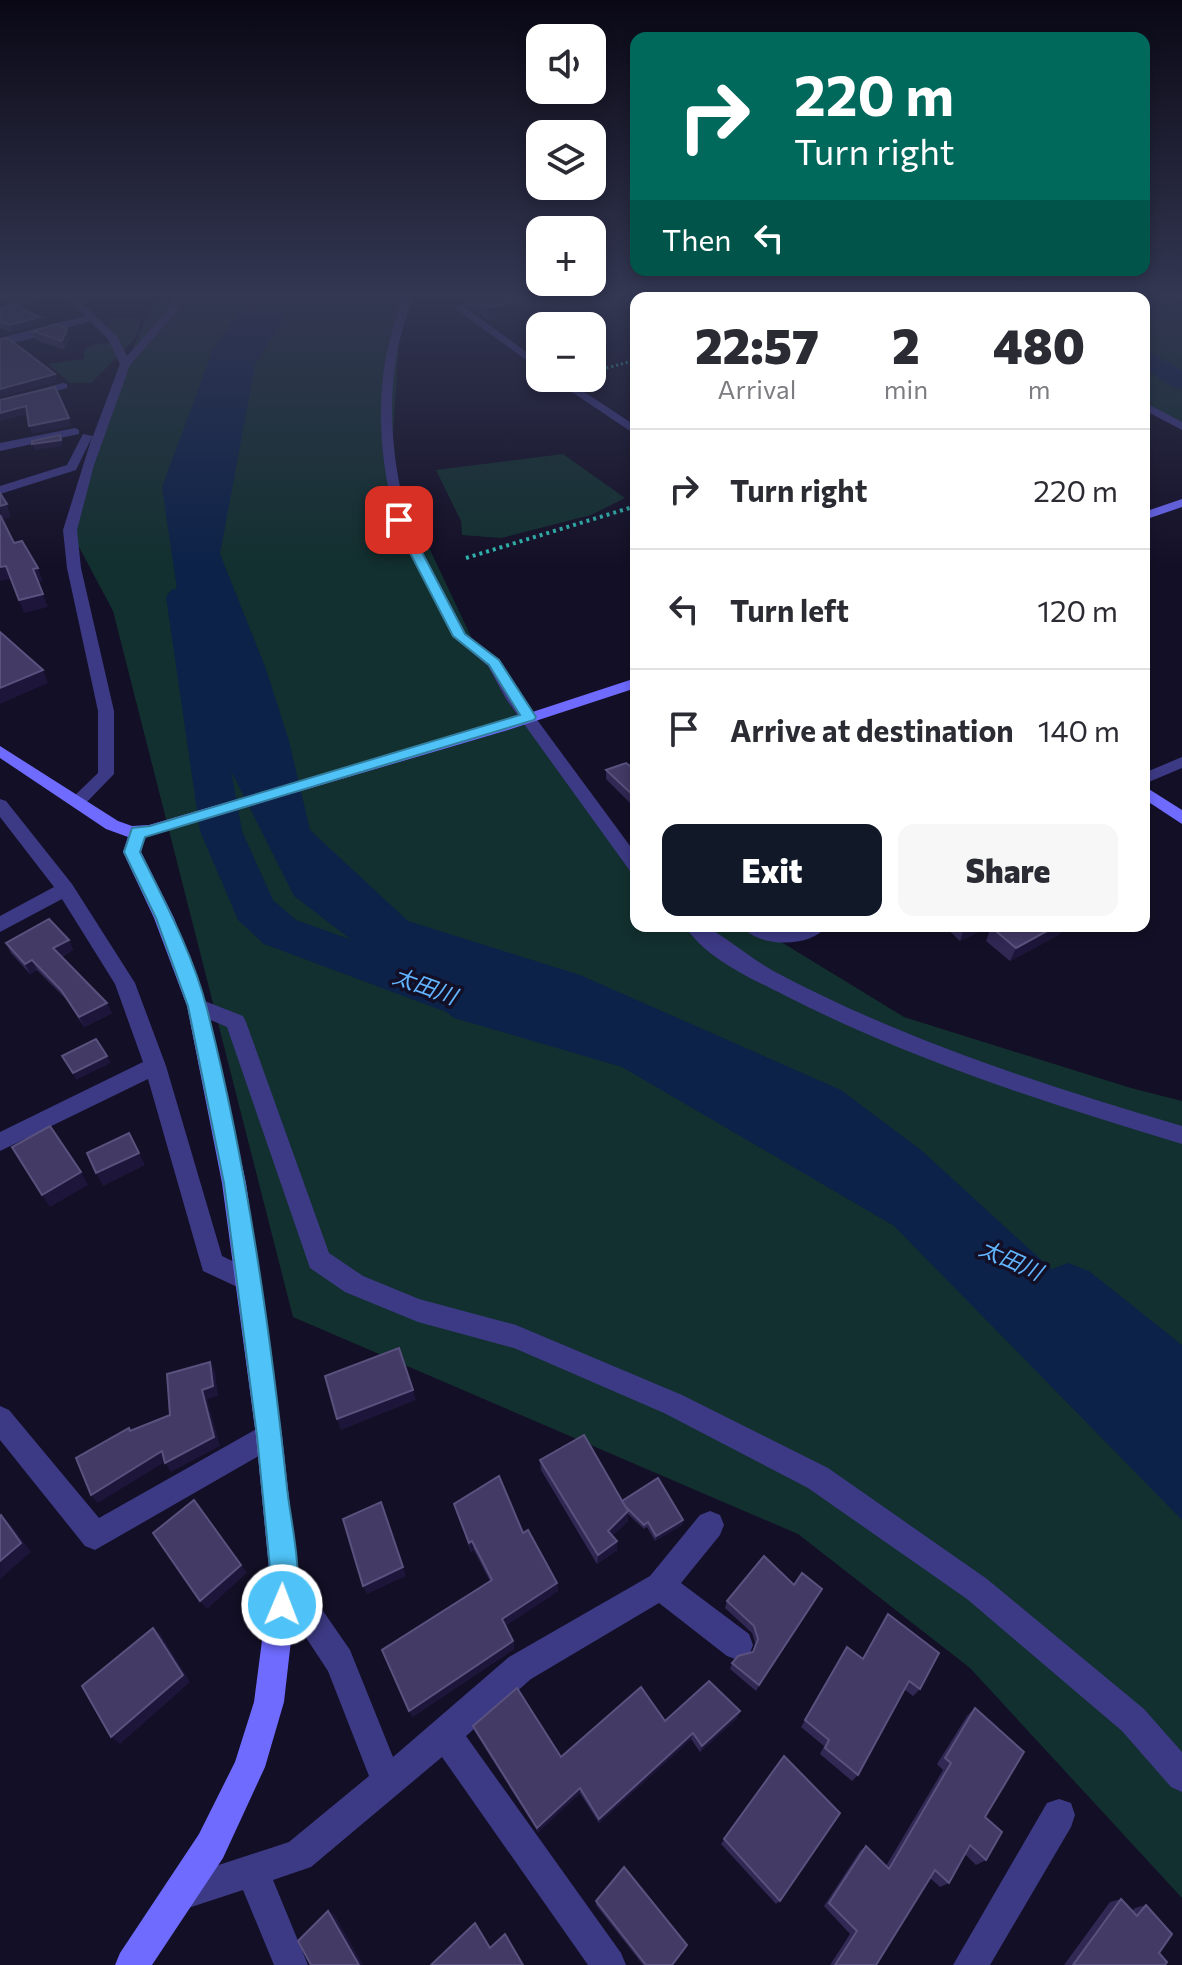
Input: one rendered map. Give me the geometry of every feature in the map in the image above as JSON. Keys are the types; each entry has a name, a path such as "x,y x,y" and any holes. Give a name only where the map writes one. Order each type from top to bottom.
{"street":[{"path":"77,802 106,774 106,711 74,568 70,530 103,419 117,385"},
{"path":"390,385 388,440 394,496 401,515 399,520 460,636 494,663 514,699 630,859"},
{"path":"0,403 63,386"},
{"path":"577,392 630,427"},
{"path":"1150,408 1182,427"},
{"path":"0,490 72,467 84,438 103,419"},
{"path":"0,447 75,432"},
{"path":"1150,514 1182,503"},
{"path":"0,751 112,825 144,832 502,727 630,685"},
{"path":"1150,776 1182,762"},
{"path":"1150,795 1182,818"},
{"path":"0,805 65,889 125,983 155,1066 212,1263 246,1280"},
{"path":"132,1965 211,1846 249,1767 269,1702 284,1579 269,1436 234,1183 197,1006 164,918 132,852 144,832"},
{"path":"0,925 65,889"},
{"path":"701,932 726,955 882,1035 1016,1086 1182,1135"},
{"path":"762,932 767,935 797,936 805,932"},
{"path":"197,1006 236,1022 319,1260 354,1284 405,1305 516,1337 673,1404 818,1478 977,1589 1133,1720 1182,1776"},
{"path":"0,1142 155,1066"},
{"path":"0,1419 95,1536 269,1436"},
{"path":"179,1894 299,1855 520,1668 660,1586 710,1525"},
{"path":"284,1579 339,1661 387,1782"},
{"path":"660,1586 738,1645"},
{"path":"445,1734 609,1965"},
{"path":"970,1965 1059,1815"},
{"path":"252,1871 291,1965"}],"path":[{"path":"466,558 630,508"}],"green space":[{"path":"116,385 396,385 391,467 482,660 494,663 619,843 630,849 630,932 765,932 904,1017 1182,1101 1182,1898 970,1668 798,1534 293,1317 113,611 70,530"},
{"path":"1150,385 1182,385 1182,424 1150,406"},
{"path":"563,454 625,498 591,515 501,538 462,535 461,521 436,470"}],"water":[{"path":"200,385 251,385 220,554 266,669 289,741 310,830 408,921 580,975 841,1090 921,1150 1118,1330 1182,1397 1182,1520 894,1226 622,1067 454,1018 294,896 224,757 181,617 162,487"}],"building":[{"path":"55,387 69,418 29,426 26,406 0,413 0,400"},
{"path":"60,435 61,440 32,444 32,441"},
{"path":"0,493 7,504 0,506"},
{"path":"0,515 14,543 22,541 38,568 33,569 43,594 19,600 6,566 0,567"},
{"path":"0,632 43,670 0,688"},
{"path":"626,763 630,766 630,792 606,770"},
{"path":"49,919 69,940 53,948 107,1003 79,1017 61,990 32,960 25,964 6,943"},
{"path":"997,932 1045,932 1016,948"},
{"path":"96,1039 107,1056 73,1073 62,1056"},
{"path":"50,1126 81,1172 42,1195 12,1147"},
{"path":"129,1133 139,1153 96,1173 87,1153"},
{"path":"399,1348 413,1390 337,1419 325,1376"},
{"path":"210,1362 213,1386 202,1390 214,1437 165,1463 162,1451 91,1495 76,1458 129,1428 130,1431 170,1415 167,1374"},
{"path":"584,1435 628,1511 608,1531 617,1541 598,1555 540,1460"},
{"path":"499,1476 523,1533 528,1530 557,1583 502,1619 513,1641 409,1711 382,1650 492,1580 472,1541 469,1543 454,1504"},
{"path":"658,1478 683,1520 656,1536 648,1522 644,1525 622,1501"},
{"path":"194,1500 241,1565 200,1601 153,1533"},
{"path":"381,1502 403,1567 363,1586 343,1519"},
{"path":"0,1516 21,1543 0,1561"},
{"path":"764,1556 794,1585 802,1573 822,1589 759,1685 732,1663 738,1656 753,1652 758,1639 754,1626 727,1601"},
{"path":"888,1614 939,1653 920,1689 909,1681 858,1775 825,1748 829,1740 805,1720 847,1647 863,1659"},
{"path":"153,1628 183,1675 111,1737 82,1686"},
{"path":"709,1681 740,1711 702,1746 693,1733 599,1819 580,1788 537,1828 473,1726 517,1688 561,1757 641,1687 665,1721"},
{"path":"975,1708 1024,1752 985,1817 1002,1832 986,1860 970,1845 949,1883 935,1870 876,1965 835,1965 857,1931 829,1903 866,1846 889,1869 951,1763 945,1758"},
{"path":"784,1756 840,1813 780,1901 724,1839"},
{"path":"624,1867 687,1945 672,1965 646,1965 596,1901"},
{"path":"1121,1899 1137,1916 1146,1905 1172,1934 1159,1953 1167,1962 1165,1965 1073,1965"},
{"path":"328,1911 359,1965 311,1965 298,1941"},
{"path":"475,1923 490,1948 505,1934 523,1965 431,1965"}],"waterway":[{"name":"太田川","path":"183,597 221,831 254,909 280,932 455,996"},
{"name":"太田川","path":"1068,1290 1152,1357 1182,1389"}],"route":[{"path":"282,1605 284,1579 269,1436 234,1183 197,1006 164,918 132,852 138,832 150,831 529,717 514,699 494,663 460,636 399,520"}]}
